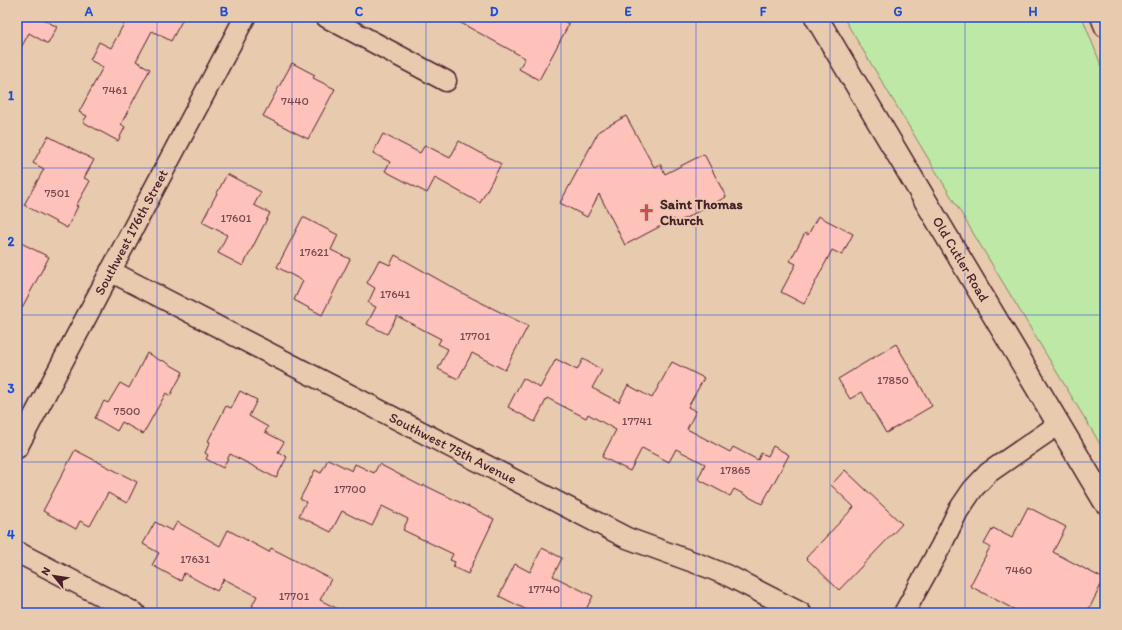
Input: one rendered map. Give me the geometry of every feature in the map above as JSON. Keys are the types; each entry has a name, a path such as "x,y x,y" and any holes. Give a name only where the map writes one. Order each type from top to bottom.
{"main road":[{"name":"Old Cutler Road","path":"816,17 1105,502"}],"street":[{"name":"Southwest 176th Street","path":"17,448 245,17"},
{"path":"326,17 446,81"},
{"path":"1101,17 1105,27"},
{"name":"Southwest 75th Avenue","path":"110,271 627,538 707,567 748,585 769,606 801,613"},
{"path":"904,613 941,546 958,511 973,489 988,473 1059,424"},
{"path":"17,552 135,613"}],"green space":[{"path":"843,17 1082,17 1105,75 1105,452"}],"building":[{"path":"17,17 39,17 57,27 48,44 29,33 17,55"},
{"path":"126,17 184,17 171,41 152,31 136,61 150,69 121,124 125,127 118,141 83,122 87,116 79,112 103,67 90,60 99,42 111,48 127,18"},
{"path":"450,17 556,17 569,24 539,80 519,69 525,58"},
{"path":"292,63 315,75 313,78 335,89 308,139 263,116"},
{"path":"626,116 654,167 660,164 665,174 704,154 726,197 676,223 674,219 625,245 599,194 587,217 560,203 599,131"},
{"path":"383,134 420,153 425,145 450,158 459,141 501,164 480,203 435,178 427,193 385,171 390,162 373,153"},
{"path":"48,136 94,160 84,178 90,181 76,206 78,206 67,228 24,205 44,169 33,163"},
{"path":"227,174 261,192 254,205 270,213 243,266 218,253 227,235 202,222"},
{"path":"818,216 853,234 842,255 832,250 804,304 781,292 796,264 790,261 805,233 808,235"},
{"path":"303,217 338,235 331,250 350,259 322,315 294,300 303,281 277,267"},
{"path":"17,241 49,257 17,317"},
{"path":"395,255 464,294 528,326 505,370 472,353 458,379 438,369 448,349 438,344 441,339 397,316 387,334 367,324 376,307 368,303 375,288 367,283 379,260 390,265"},
{"path":"896,344 932,406 886,433 862,392 850,399 838,379"},
{"path":"147,353 183,372 170,396 166,393 143,434 122,422 117,431 95,418 104,401 108,403 120,383 129,388"},
{"path":"556,359 577,370 583,359 602,370 592,388 619,402 628,385 652,398 672,362 704,378 688,407 696,411 687,429 730,452 733,447 758,460 761,453 768,456 773,446 789,455 762,504 734,489 730,496 698,479 705,464 676,449 669,462 642,448 630,471 602,457 616,430 588,414 586,418 547,398 535,422 508,407 523,378 540,388"},
{"path":"240,391 257,400 249,416 268,427 265,432 284,442 278,452 287,457 276,478 230,454 223,468 206,459 208,455 205,453 210,442 208,441 226,406 231,408"},
{"path":"75,450 137,482 127,503 108,493 90,526 80,521 76,529 43,511"},
{"path":"328,459 352,471 355,464 374,473 379,464 423,487 424,485 494,519 468,574 453,567 455,562 450,560 453,554 403,530 408,519 382,506 372,526 342,511 331,532 299,516 306,502 300,499 315,470 321,473"},
{"path":"845,470 902,524 839,590 806,558 854,507 831,485"},
{"path":"1028,507 1066,527 1053,552 1104,579 1087,613 1021,613 970,586 990,547 984,544 993,528 1012,538"},
{"path":"155,522 172,531 177,522 220,546 228,530 269,552 271,548 331,579 320,600 346,613 264,613 252,606 257,596 224,579 217,591 184,573 181,581 152,565 159,553 143,544"},
{"path":"542,548 562,558 553,576 593,596 584,613 533,613 499,596 515,564 530,572"}],"place":[{"name":"Saint Thomas Church","path":"647,212"}]}
